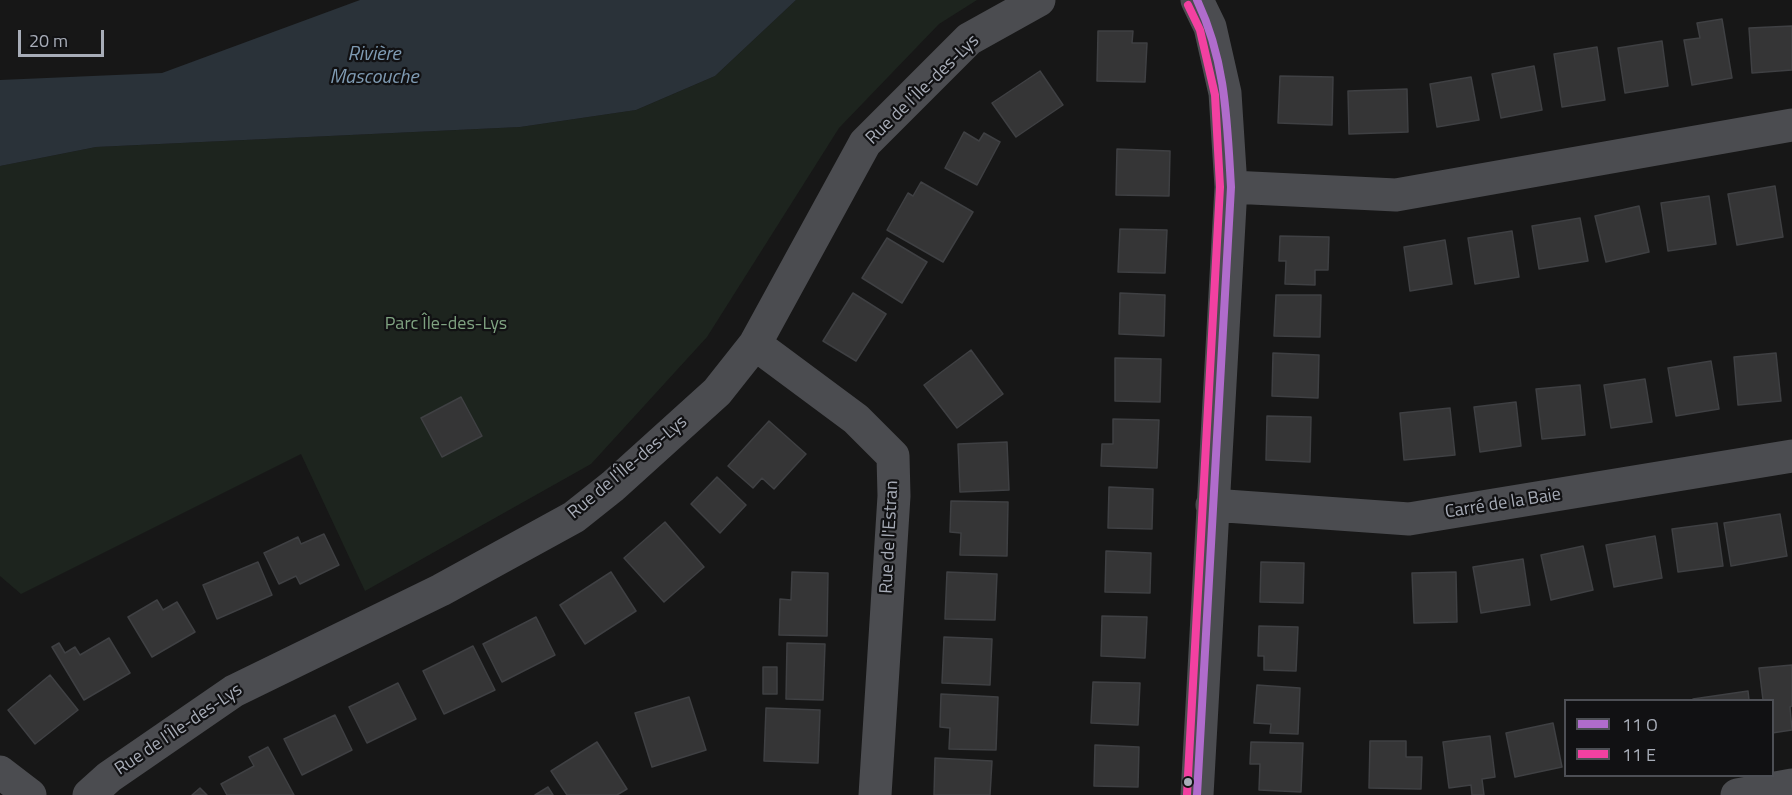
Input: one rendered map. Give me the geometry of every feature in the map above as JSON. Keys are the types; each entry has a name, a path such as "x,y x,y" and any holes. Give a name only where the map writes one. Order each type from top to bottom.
{"street":[{"name":"Rue de l'Île-des-Lys","path":"89,795 109,777 234,691 430,595 574,517 613,486 717,392 755,344 865,143 969,39 1039,0"},
{"path":"1197,0 1210,27 1225,93 1231,187 1197,795"},
{"path":"1231,187 1396,195 1792,125"},
{"name":"Rue de l'Estran","path":"755,344 855,418 892,456 894,496 874,795"},
{"name":"Carré de la Baie","path":"1212,505 1409,519 1792,456"},
{"path":"0,772 30,795"},
{"path":"1737,795 1792,785"}],"green space":[{"name":"Parc Île-des-Lys","path":"796,0 977,0 939,24 839,128 707,337 591,464 365,591 301,454 21,594 0,576 0,166 96,147 520,127 636,110 715,76"}],"water":[{"name":"Rivière Mascouche","path":"360,0 796,0 715,76 636,110 520,127 96,147 0,166 0,80 162,73"}],"building":[{"path":"1722,19 1732,78 1692,85 1684,40 1700,38 1697,23"},
{"path":"1792,26 1792,70 1752,73 1749,28"},
{"path":"1098,31 1133,31 1132,43 1147,43 1145,82 1097,81"},
{"path":"1662,41 1668,86 1625,93 1618,48"},
{"path":"1597,47 1605,100 1562,107 1554,54"},
{"path":"1534,66 1542,110 1501,118 1492,74"},
{"path":"1040,71 1063,105 1016,137 992,103"},
{"path":"1280,76 1333,77 1332,125 1278,123"},
{"path":"1471,77 1479,120 1437,127 1430,84"},
{"path":"1407,89 1408,132 1349,134 1348,91"},
{"path":"964,132 979,141 984,133 1000,142 977,185 945,168"},
{"path":"1117,149 1170,151 1169,196 1116,195"},
{"path":"921,182 973,212 943,262 887,230 908,193 913,196"},
{"path":"1775,186 1783,237 1737,245 1728,194"},
{"path":"1709,196 1716,244 1668,251 1661,203"},
{"path":"1639,206 1649,252 1606,262 1595,216"},
{"path":"1580,218 1588,261 1539,269 1532,226"},
{"path":"1120,229 1167,230 1165,273 1118,272"},
{"path":"1512,231 1519,277 1475,284 1468,238"},
{"path":"1280,236 1329,237 1328,270 1315,270 1315,285 1285,284 1286,261 1279,261"},
{"path":"887,238 927,262 902,303 862,278"},
{"path":"1445,240 1452,284 1410,291 1404,247"},
{"path":"853,293 886,314 856,361 823,341"},
{"path":"1120,293 1165,295 1164,336 1119,334"},
{"path":"1276,295 1321,295 1320,337 1274,336"},
{"path":"971,350 1003,394 957,428 924,385"},
{"path":"1273,353 1319,355 1318,398 1272,396"},
{"path":"1776,353 1781,401 1738,405 1734,357"},
{"path":"1115,358 1161,359 1160,402 1115,401"},
{"path":"1711,361 1719,409 1676,416 1668,368"},
{"path":"1645,379 1652,422 1611,428 1604,385"},
{"path":"1580,385 1585,435 1542,439 1536,389"},
{"path":"461,397 482,436 442,457 421,418"},
{"path":"1516,402 1521,446 1480,452 1474,407"},
{"path":"1450,408 1455,455 1404,460 1400,413"},
{"path":"1267,416 1311,417 1310,462 1266,460"},
{"path":"1113,419 1159,420 1157,468 1101,466 1102,444 1113,444"},
{"path":"769,421 806,454 774,489 762,478 753,488 728,466"},
{"path":"1007,442 1009,490 960,492 958,444"},
{"path":"717,477 746,505 720,533 691,504"},
{"path":"1109,487 1153,489 1152,529 1108,528"},
{"path":"951,501 1008,502 1007,556 960,555 961,533 950,532"},
{"path":"1780,514 1787,556 1731,566 1724,523"},
{"path":"665,522 704,567 664,602 624,558"},
{"path":"1717,523 1723,566 1678,572 1672,529"},
{"path":"324,534 339,565 300,584 296,576 279,584 264,553 298,537 301,544"},
{"path":"1655,536 1662,578 1614,587 1606,545"},
{"path":"1583,546 1593,590 1551,600 1541,555"},
{"path":"1106,551 1151,553 1150,593 1105,592"},
{"path":"1523,559 1530,605 1481,613 1473,567"},
{"path":"258,562 272,595 217,619 203,585"},
{"path":"1261,562 1304,563 1303,603 1260,602"},
{"path":"611,572 636,611 585,644 560,605"},
{"path":"792,572 828,573 827,636 779,635 780,599 791,600"},
{"path":"947,572 997,574 995,620 945,619"},
{"path":"1456,572 1457,622 1414,623 1412,573"},
{"path":"157,600 163,610 177,602 195,632 152,657 128,617"},
{"path":"1102,616 1147,617 1145,658 1101,656"},
{"path":"536,617 555,655 502,682 483,644"},
{"path":"1259,626 1298,627 1296,671 1264,670 1264,656 1258,656"},
{"path":"944,637 992,639 990,685 942,683"},
{"path":"109,638 130,673 84,700 52,647 59,643 65,653 75,647 80,655"},
{"path":"787,643 825,644 823,700 786,699"},
{"path":"473,646 495,690 444,714 423,671"},
{"path":"1792,665 1792,706 1790,707 1792,730 1774,733 1774,699 1763,699 1759,668"},
{"path":"763,667 777,667 777,694 763,694"},
{"path":"50,675 78,710 35,744 8,710"},
{"path":"1093,682 1140,683 1138,725 1091,723"},
{"path":"398,683 416,719 367,743 349,707"},
{"path":"1257,685 1300,688 1298,734 1270,733 1271,724 1254,723"},
{"path":"1748,691 1749,699 1693,699"},
{"path":"941,694 998,697 996,750 949,749 950,728 940,727"},
{"path":"689,697 706,750 652,767 635,713"},
{"path":"766,708 820,710 818,763 764,761"},
{"path":"335,715 352,750 302,775 284,739"},
{"path":"1553,723 1562,767 1515,777 1506,733"},
{"path":"1490,736 1495,777 1482,779 1484,795 1472,795 1471,785 1449,788 1443,742"},
{"path":"1370,741 1406,741 1406,757 1422,757 1421,789 1369,788"},
{"path":"597,742 627,789 617,795 567,795 551,771"},
{"path":"1251,742 1303,743 1301,792 1259,790 1260,764 1250,764"},
{"path":"1095,745 1139,747 1138,787 1094,786"},
{"path":"268,747 294,795 227,795 221,784 254,766 249,757"},
{"path":"935,758 992,761 990,795 934,795"},
{"path":"548,787 553,795 535,795"},
{"path":"200,788 207,795 192,795"}],"transit line":[{"path":"1197,0 1207,23 1219,69 1226,115 1231,187 1197,795"},
{"path":"1187,794 1220,187 1215,95 1200,30 1188,5"}]}
